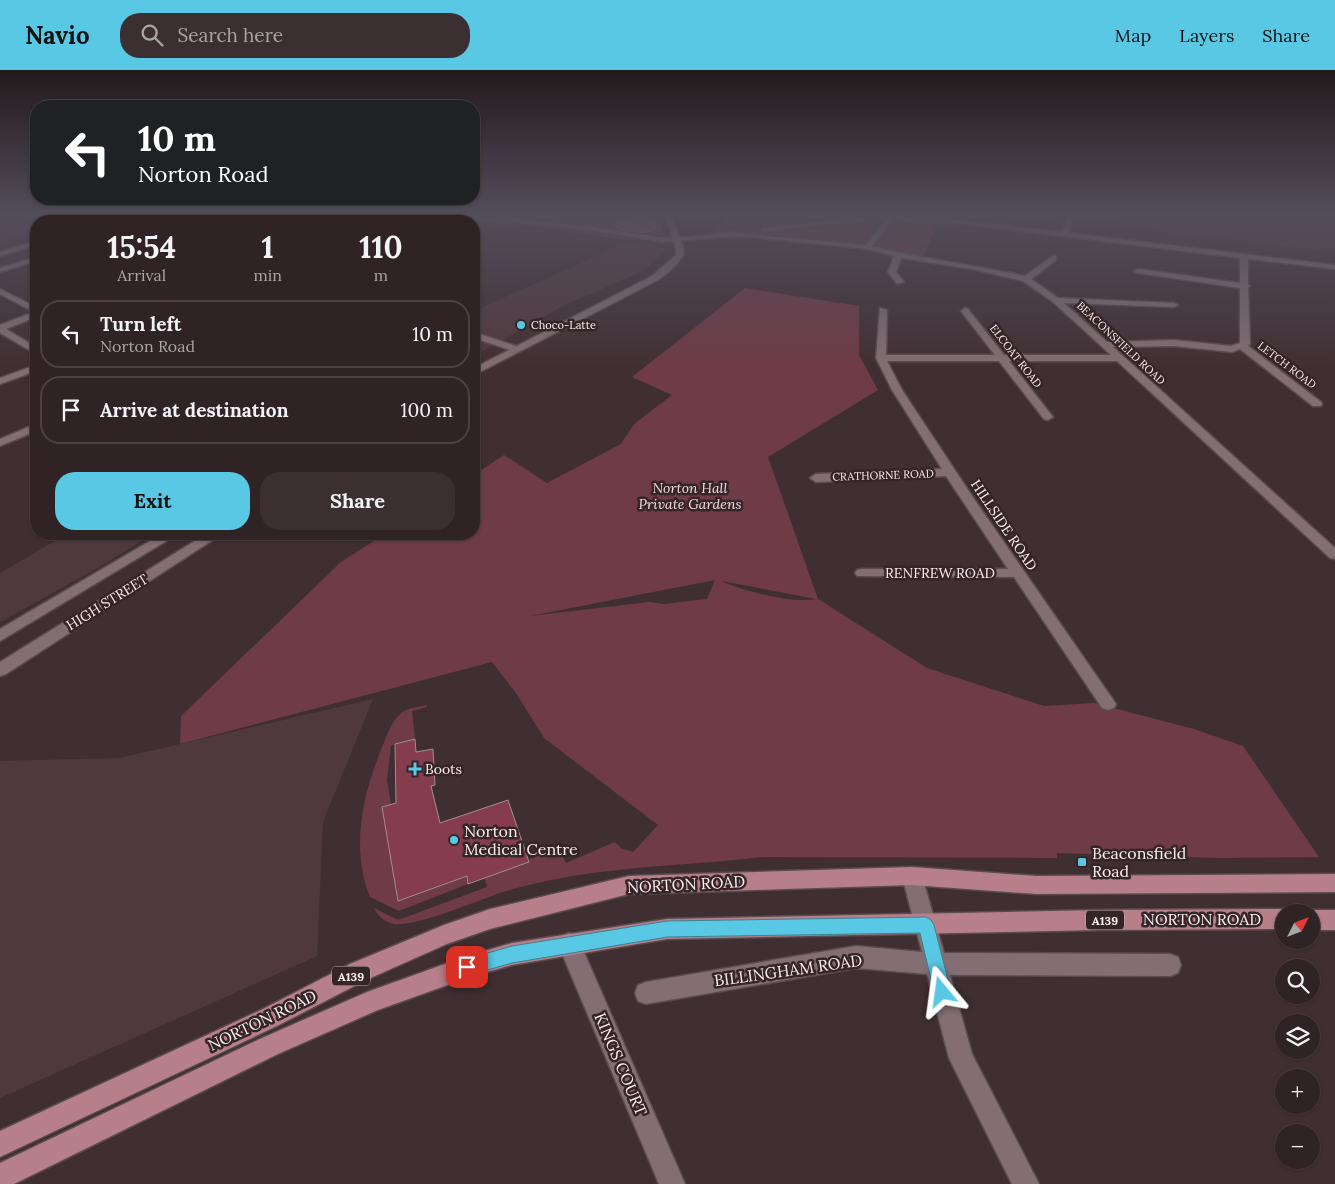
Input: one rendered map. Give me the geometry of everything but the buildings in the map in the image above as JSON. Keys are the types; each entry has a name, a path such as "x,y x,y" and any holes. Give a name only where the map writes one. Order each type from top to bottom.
{"main road":[{"name":"NORTON ROAD","path":"0,1144 271,1017 358,972 444,935 490,919 629,886 912,876 1037,885 1335,883"},
{"name":"NORTON ROAD","path":"0,1177 270,1046 375,1000 495,959 569,944 667,929 1100,920 1275,919"},
{"path":"1320,920 1335,920"}],"street":[{"path":"0,270 11,266"},
{"path":"480,369 655,278 670,266"},
{"path":"894,266 892,272 900,282"},
{"name":"BEACONSFIELD ROAD","path":"966,266 1026,278 1056,300 1335,555"},
{"path":"1026,278 1042,266"},
{"path":"1105,345 1174,344 1232,349 1246,344 1245,266"},
{"path":"1138,271 1246,286"},
{"path":"0,291 30,308"},
{"path":"1056,300 1174,304"},
{"name":"HILLSIDE ROAD","path":"883,310 881,358 897,390 950,472 1108,704"},
{"name":"ELCOAT ROAD","path":"965,311 1048,417"},
{"path":"0,328 30,315"},
{"path":"0,328 30,346"},
{"path":"480,337 516,349"},
{"name":"LETCH ROAD","path":"1242,346 1317,404"},
{"path":"881,358 1119,358"},
{"path":"0,381 30,370"},
{"path":"0,443 30,430"},
{"name":"CRATHORNE ROAD","path":"816,478 950,472"},
{"name":"HIGH STREET","path":"0,636 161,540"},
{"name":"HIGH STREET","path":"0,670 206,540"},
{"name":"RENFREW ROAD","path":"862,573 1018,573"},
{"path":"912,876 926,925 934,964 961,1058 1026,1184"},
{"name":"KINGS COURT","path":"569,944 672,1184"},
{"name":"BILLINGHAM ROAD","path":"646,993 856,957 934,964 1170,966"}],"shaded area":[{"path":"574,266 649,266 641,272 565,305 480,353 480,308"},
{"path":"57,540 143,540 103,565 0,622 0,573"},
{"path":"373,699 323,822 317,956 0,1098 0,761 120,758"}],"green space":[{"name":"Norton Hall Private Gardens","path":"745,288 859,306 859,355 878,390 768,457 818,599 927,668 1044,706 1094,703 1194,729 1243,746 1319,857 1218,858 1057,853 1057,858 763,857 600,872 567,877 503,892 417,921 394,924 379,916 374,908 398,920 487,887 485,878 529,862 530,859 559,848 566,863 615,842 621,848 633,852 658,825 544,738 516,693 492,662 180,744 181,716 341,562 376,540 480,540 480,471 504,455 547,483 621,444 634,424 672,395 632,377","holes":["715,580 707,599 664,604 649,602 530,616","722,581 816,599 795,600 768,596"]},
{"path":"427,705 427,707 412,711 415,739 391,746 387,780 391,804 382,807 398,901 467,876 468,884 399,911 370,897 361,859 362,820 370,782 391,725 405,711"}],"place":[{"name":"Choco-Latte","path":"521,325"},
{"name":"Boots","path":"415,769"},
{"name":"Norton Medical Centre","path":"454,840"},
{"name":"Beaconsfield Road","path":"1082,862"}],"route":[{"path":"467,967 512,954 667,929 926,925 942,992"}]}
